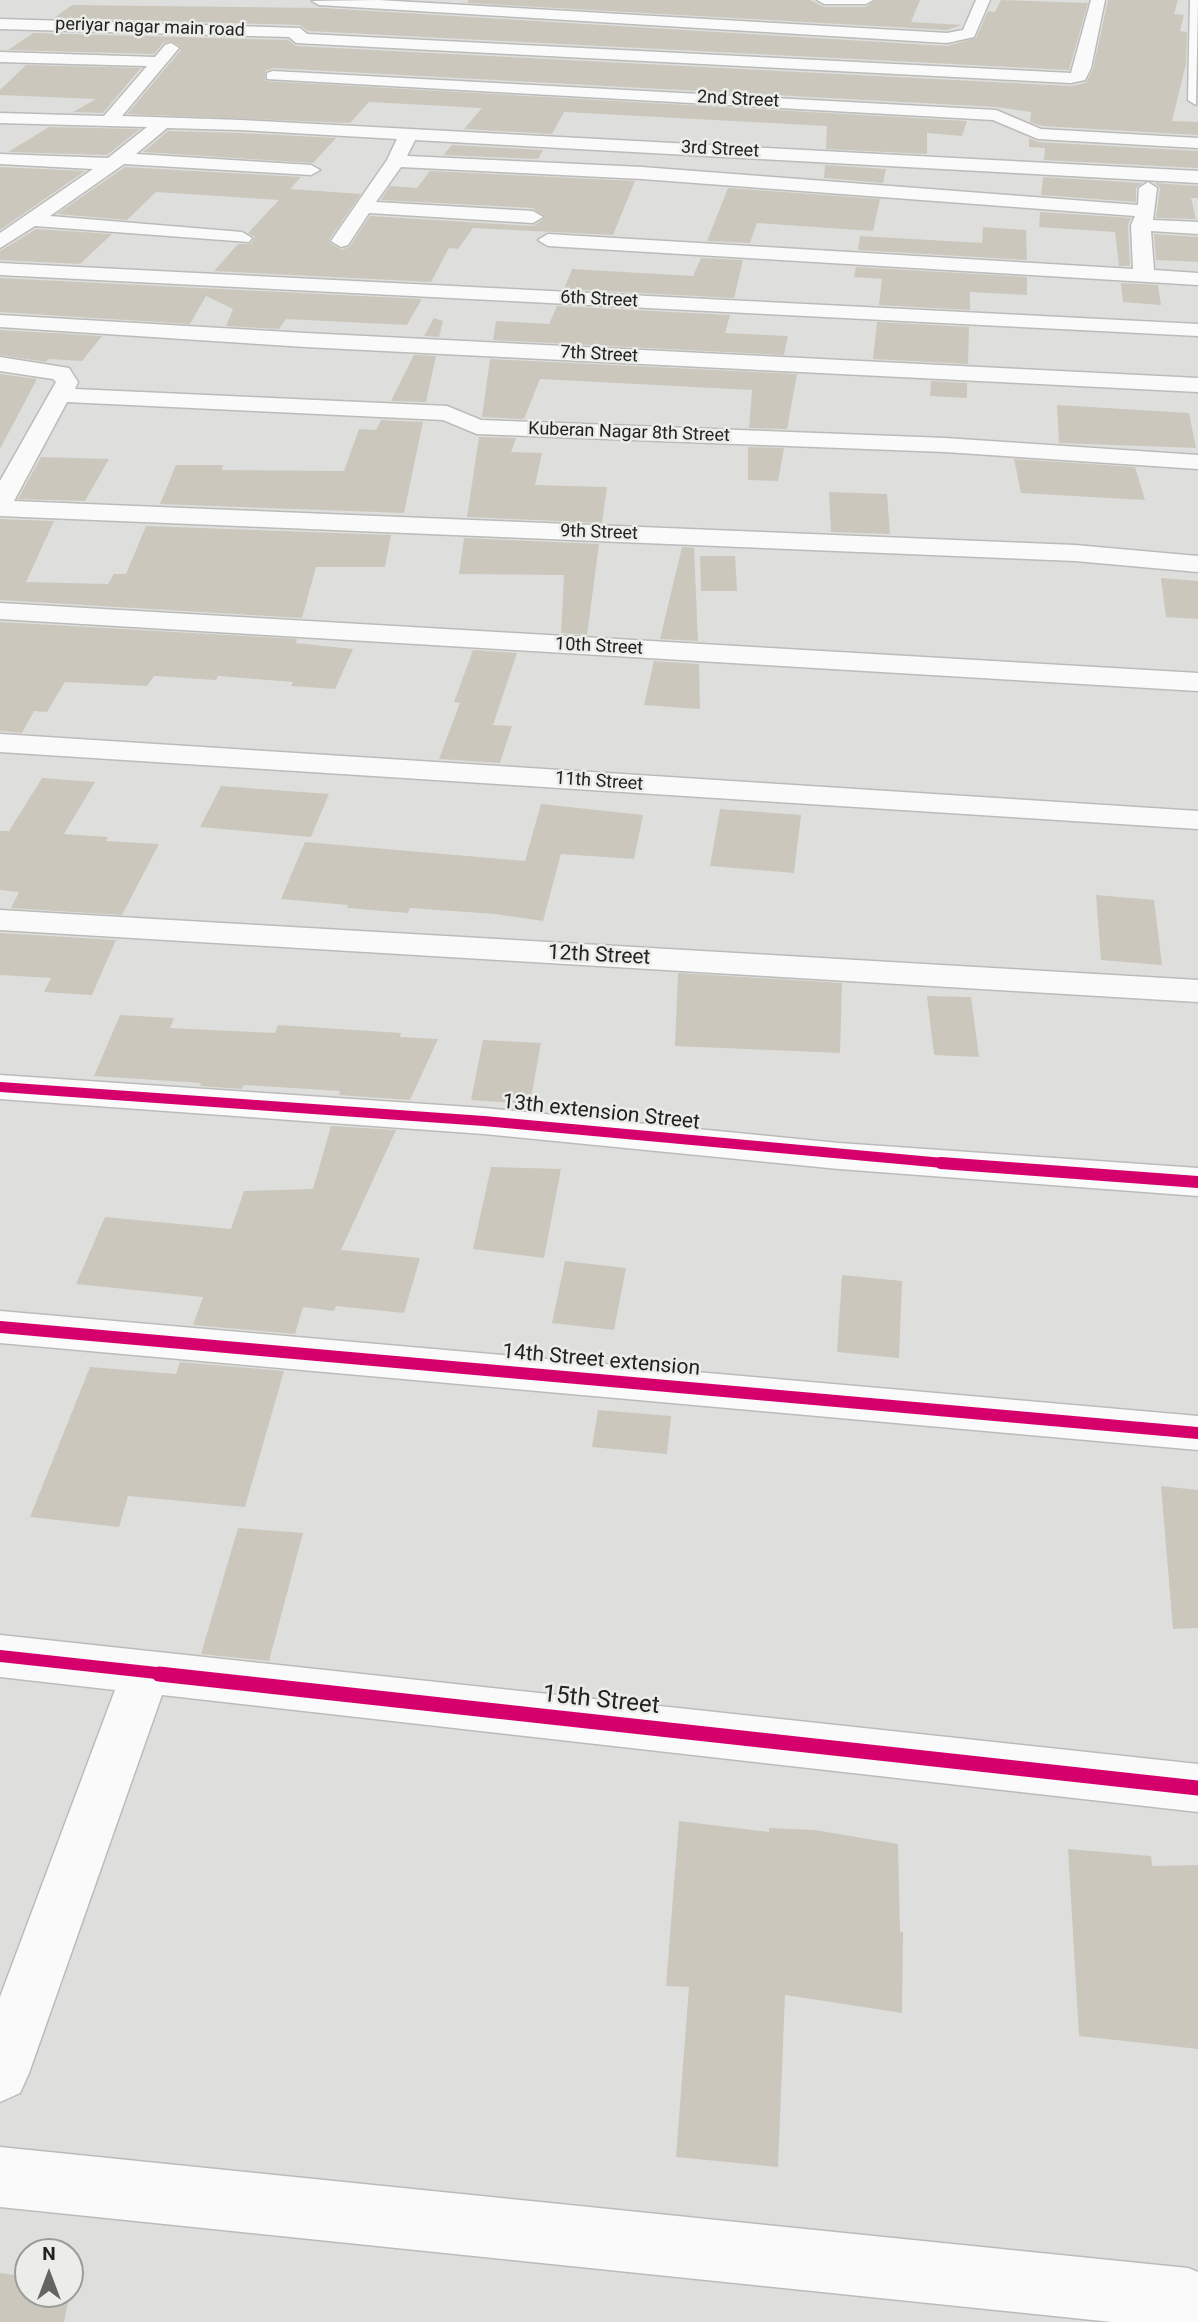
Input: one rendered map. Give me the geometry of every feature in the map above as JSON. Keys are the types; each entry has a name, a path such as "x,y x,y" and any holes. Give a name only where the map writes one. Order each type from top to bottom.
{"street":[{"path":"589,18 605,0"},
{"path":"824,0 866,0"},
{"path":"309,18 589,18 958,38 969,34 983,0"},
{"path":"1074,95 1098,0"},
{"path":"1196,100 1198,0"},
{"path":"701,24 714,8"},
{"path":"309,18 664,83 1079,77"},
{"name":"periyar nagar main road","path":"0,24 189,29 309,18"},
{"name":"2nd Street","path":"309,18 270,81 664,83 996,115 1038,134 1198,143"},
{"path":"109,121 189,29"},
{"path":"0,57 159,62"},
{"path":"76,76 93,60"},
{"path":"242,125 254,106"},
{"name":"3rd Street","path":"0,118 242,125 408,134 639,139 1198,177"},
{"path":"0,242 116,161 163,122"},
{"path":"341,241 396,161 408,134"},
{"path":"0,159 116,161 311,170"},
{"path":"396,161 642,173 1144,218 1198,228"},
{"path":"1144,276 1144,218 1148,174"},
{"path":"12,204 49,207"},
{"path":"363,207 533,218"},
{"path":"30,220 242,238"},
{"path":"548,240 1198,279"},
{"name":"6th Street","path":"0,269 1198,330"},
{"name":"7th Street","path":"0,321 305,340 1198,385"},
{"path":"0,364 61,373 68,382 2,498"},
{"name":"Kuberan Nagar 8th Street","path":"62,395 447,413 477,427 488,428 945,445 1198,462"},
{"name":"9th Street","path":"2,498 1075,553 1198,565"},
{"name":"10th Street","path":"0,611 1198,682"},
{"name":"11th Street","path":"0,743 1198,820"},
{"name":"12th Street","path":"0,920 1198,992"},
{"name":"13th extension Street","path":"0,1087 484,1121 839,1156 1198,1182"},
{"name":"14th Street extension","path":"0,1327 1198,1433"},
{"name":"15th Street","path":"0,1656 1198,1788"},
{"path":"0,2073 146,1672"},
{"path":"0,2177 1189,2311"}],"building":[{"path":"469,0 810,0 824,7 866,7 875,0 920,0 911,22 962,25 947,30 467,3"},
{"path":"1001,0 1088,3 1069,70 308,31 300,25 54,18 72,5 323,8 947,46 976,38 988,11 995,12"},
{"path":"1108,0 1178,0 1174,14 1184,15 1180,31 1187,32 1186,64 1172,121 1198,122 1198,135 1042,126 1030,122 1031,112 996,107 273,68 265,71 265,81 967,121 962,136 927,133 927,154 826,149 827,126 564,112 552,134 464,129 482,108 369,102 350,123 127,114 181,50 180,46 170,41 163,43 154,54 8,50 33,33 288,40 296,46 1071,86 1086,83 1093,69"},
{"path":"26,65 141,68 103,113 73,112 96,99 0,95 0,90"},
{"path":"49,127 140,129 107,155 8,152"},
{"path":"168,131 336,138 313,163 143,152"},
{"path":"1029,138 1038,142 1198,151 1198,168 1044,160 1045,148 1029,147"},
{"path":"452,145 543,150 538,159 443,155"},
{"path":"825,165 886,169 883,183 824,178"},
{"path":"0,167 85,171 0,230"},
{"path":"125,167 301,177 290,189 361,194 329,240 342,250 350,246 370,216 533,226 545,218 533,208 381,200 390,186 417,188 430,171 635,181 613,235 473,228 458,249 449,248 431,282 214,271 238,244 251,244 255,237 248,233 279,200 156,192 127,220 57,214"},
{"path":"1043,177 1142,183 1136,188 1136,202 1041,195"},
{"path":"1155,183 1198,186 1198,198 1191,198 1196,219 1156,218 1160,188"},
{"path":"728,188 880,199 873,231 757,223 750,243 707,241"},
{"path":"1040,212 1131,218 1128,225 1130,266 1119,266 1115,232 1039,227"},
{"path":"983,227 1026,230 1027,260 858,250 860,236 982,243"},
{"path":"36,229 112,234 80,264 0,260 0,251"},
{"path":"1154,234 1198,237 1198,262 1156,260"},
{"path":"701,258 743,260 734,298 564,289 572,269 693,276"},
{"path":"856,267 1027,277 1027,295 970,292 970,310 879,305 882,279 854,277"},
{"path":"0,278 422,299 407,325 286,319 279,329 226,326 233,309 206,296 190,324 0,312"},
{"path":"1121,283 1158,285 1161,305 1123,302"},
{"path":"557,306 730,315 725,333 788,336 784,355 493,340 496,321 549,324"},
{"path":"434,318 443,321 439,337 424,336"},
{"path":"877,322 969,327 968,364 873,359"},
{"path":"0,330 102,336 82,361 48,359 46,362 0,355"},
{"path":"414,355 436,356 426,402 391,401"},
{"path":"490,359 797,374 787,429 749,428 752,390 540,379 524,419 482,417"},
{"path":"0,374 37,379 0,449"},
{"path":"931,381 967,383 967,398 930,396"},
{"path":"1057,405 1189,413 1196,448 1059,443"},
{"path":"381,420 423,422 404,513 160,504 176,465 223,465 222,470 344,471 359,429 376,430"},
{"path":"479,437 516,438 511,452 542,453 535,485 607,487 602,523 467,517"},
{"path":"748,447 784,448 778,481 748,480"},
{"path":"41,457 109,459 85,501 18,499"},
{"path":"1014,459 1135,467 1145,500 1021,493"},
{"path":"829,492 887,494 890,534 831,532"},
{"path":"0,519 54,521 26,582 108,584 114,574 126,574 146,526 391,535 385,567 316,567 302,618 0,600"},
{"path":"464,538 599,544 587,635 561,633 564,575 459,574"},
{"path":"682,547 694,548 698,641 660,639"},
{"path":"700,556 735,556 737,591 701,591"},
{"path":"1161,578 1198,581 1198,619 1166,617"},
{"path":"0,622 297,639 296,643 353,649 335,689 291,686 293,682 218,676 216,680 154,676 147,686 65,682 47,712 34,711 22,733 0,731"},
{"path":"473,650 517,653 493,725 512,726 500,763 439,759 460,703 454,702"},
{"path":"654,661 699,664 700,709 644,705"},
{"path":"42,778 95,782 64,834 108,837 106,841 159,844 122,915 11,908 19,892 0,890 0,831 9,831"},
{"path":"221,786 329,794 311,837 200,827"},
{"path":"541,804 643,815 634,859 561,854 543,921 495,914 410,908 408,913 347,908 348,905 281,899 305,842 525,861"},
{"path":"720,809 801,815 794,873 710,866"},
{"path":"1096,895 1154,900 1162,965 1101,960"},
{"path":"0,933 116,940 92,995 44,992 51,978 0,975"},
{"path":"678,973 842,983 840,1053 675,1046"},
{"path":"927,996 971,997 979,1057 934,1055"},
{"path":"120,1015 174,1018 170,1028 275,1033 278,1025 401,1033 400,1037 438,1039 410,1100 339,1095 340,1091 244,1085 242,1089 200,1086 201,1083 94,1076"},
{"path":"483,1040 541,1043 530,1104 471,1100"},
{"path":"331,1126 396,1130 341,1250 420,1258 404,1313 336,1306 334,1311 303,1307 295,1334 193,1325 203,1297 76,1284 105,1217 231,1229 244,1191 313,1189"},
{"path":"491,1167 561,1169 544,1258 473,1249"},
{"path":"565,1261 626,1268 614,1330 552,1323"},
{"path":"842,1275 902,1281 899,1358 837,1352"},
{"path":"180,1362 284,1371 245,1507 128,1496 119,1527 30,1517 90,1367 176,1374"},
{"path":"598,1410 671,1416 667,1454 592,1447"},
{"path":"1161,1486 1198,1490 1198,1628 1173,1629"},
{"path":"238,1528 303,1533 269,1661 201,1654"},
{"path":"679,1821 769,1832 769,1828 815,1830 898,1844 900,1932 903,1932 902,2013 785,1995 778,2167 676,2157 689,1987 666,1986"},
{"path":"1068,1849 1151,1856 1152,1866 1198,1865 1198,2049 1079,2036"},
{"path":"0,2273 14,2275 14,2308 67,2308 64,2322 0,2322"}],"cycle path":[{"path":"0,1087 484,1121 839,1156 1198,1182"},
{"path":"0,1327 1198,1433"},
{"path":"0,1656 1198,1788"}]}
